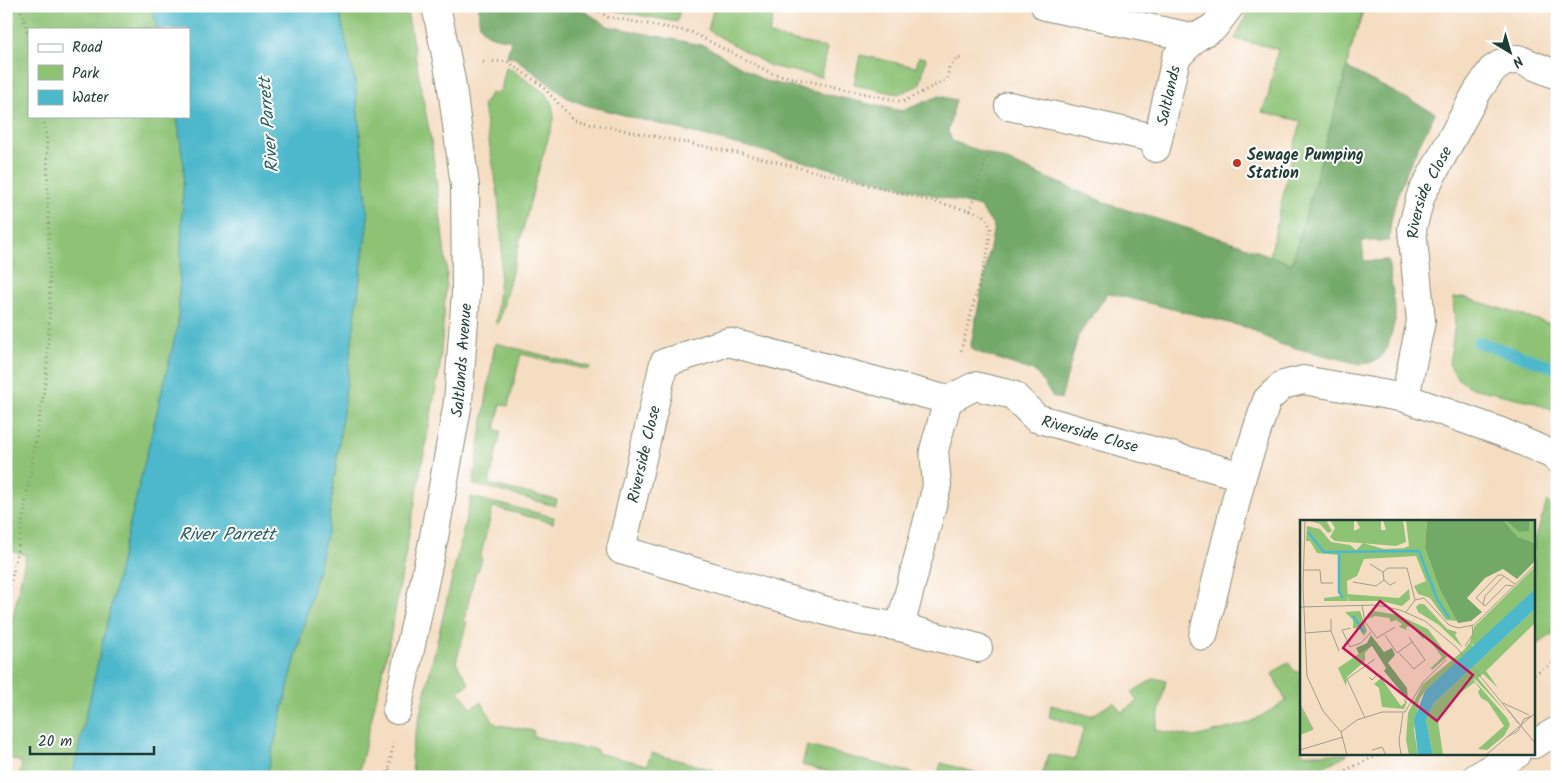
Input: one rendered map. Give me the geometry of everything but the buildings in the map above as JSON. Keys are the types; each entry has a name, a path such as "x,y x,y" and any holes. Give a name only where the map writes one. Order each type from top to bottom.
{"street":[{"name":"Saltlands Avenue","path":"397,710 434,537 458,402 466,293 466,186 448,62 436,6"},
{"path":"1044,6 1195,38"},
{"name":"Saltlands","path":"1009,106 1157,143 1176,58 1195,38 1214,27 1230,6"},
{"name":"Riverside Close","path":"1405,398 1421,321 1412,229 1421,195 1476,92 1492,70 1504,62 1518,59 1557,75"},
{"name":"Riverside Close","path":"978,648 900,627 857,620 621,550 664,364 728,342 948,400 975,386 1013,396 1036,418 1242,476"},
{"path":"1203,636 1242,476 1267,400 1283,385 1303,380 1405,398 1501,432 1551,454 1557,459"},
{"path":"900,627 937,486 934,450 948,400"},
{"path":"1536,743 1557,731"},
{"path":"1477,777 1514,756"}],"path":[{"path":"20,6 28,34"},
{"path":"591,6 608,17 691,32 771,74 903,102 947,79 948,68 956,59 964,58"},
{"path":"448,62 507,61 541,85 574,120 757,157 983,214 991,228 988,251 948,400"},
{"path":"6,605 18,549 46,378 50,309 47,142 43,118"},
{"path":"970,211 988,154"},
{"path":"1536,673 1557,661"},
{"path":"1332,777 1376,756"},
{"path":"389,770 393,777"}],"green space":[{"path":"6,6 152,6 157,28 28,28 28,118 177,118 184,168 178,325 124,548 72,777 19,777 22,763 6,756 6,649 26,555 11,551 6,574 6,252 8,233 6,209"},
{"path":"338,6 406,6 432,146 447,272 440,366 389,644 358,777 267,777 328,528 368,217 355,81"},
{"path":"479,6 576,6 608,26 706,46 765,81 902,111 939,96 956,100 948,131 952,141 998,157 1111,205 1239,244 1292,264 1347,68 1435,113 1412,159 1399,191 1394,207 1389,241 1362,241 1364,261 1388,260 1395,307 1395,320 1387,349 1379,359 1360,364 1279,344 1249,328 1108,293 1078,336 1061,399 1053,397 1036,372 972,349 971,344 994,227 980,207 585,105 566,97 515,58 507,56 511,40 494,36 483,30 479,23"},
{"path":"603,6 681,6 677,22 610,10"},
{"path":"714,6 726,6 773,16 769,35 827,48 821,77 770,66 708,30"},
{"path":"1248,6 1365,6 1349,55 1292,264 1270,256 1301,121 1262,112 1268,97 1278,49 1235,39"},
{"path":"860,55 916,67 919,57 926,58 920,85 898,94 854,85"},
{"path":"506,67 546,94 552,102 554,119 536,179 499,322 496,325 502,247 498,195 483,105 490,94 501,91"},
{"path":"1463,297 1557,326 1557,413 1534,402 1472,388 1458,379 1449,364 1455,325 1453,298"},
{"path":"495,343 590,367 589,370 521,354 508,406 501,404 495,429 501,431 489,484 557,500 555,506 473,484"},
{"path":"471,497 554,517 553,523 493,507 480,558 482,559 478,571 476,571 464,621 467,622 456,662 469,684 459,691 471,708 481,702 495,724 534,731 533,736 584,749 586,747 597,750 597,753 647,765 651,753 719,771 730,777 414,777 411,757 412,748"},
{"path":"1547,501 1557,513 1557,632 1536,645 1536,537"},
{"path":"1288,662 1294,671 1300,672 1300,756 1344,756 1304,777 1041,777 1049,754 1075,759 1084,727 1049,717 1051,705 1091,716 1114,702 1121,712 1137,702 1132,692 1155,678 1166,681 1155,730 1195,737 1249,723 1286,701 1272,674"},
{"path":"807,746 929,777 832,777 833,773 802,765"},
{"path":"941,763 993,777 937,777"}],"water":[{"name":"River Parrett","path":"152,6 338,6 355,81 368,217 328,528 267,777 72,777 124,548 178,325 184,168 177,118 190,118 190,28 157,28"}],"waterway":[{"path":"1478,342 1557,368"}],"place":[{"name":"Sewage Pumping Station","path":"1237,163"}]}
